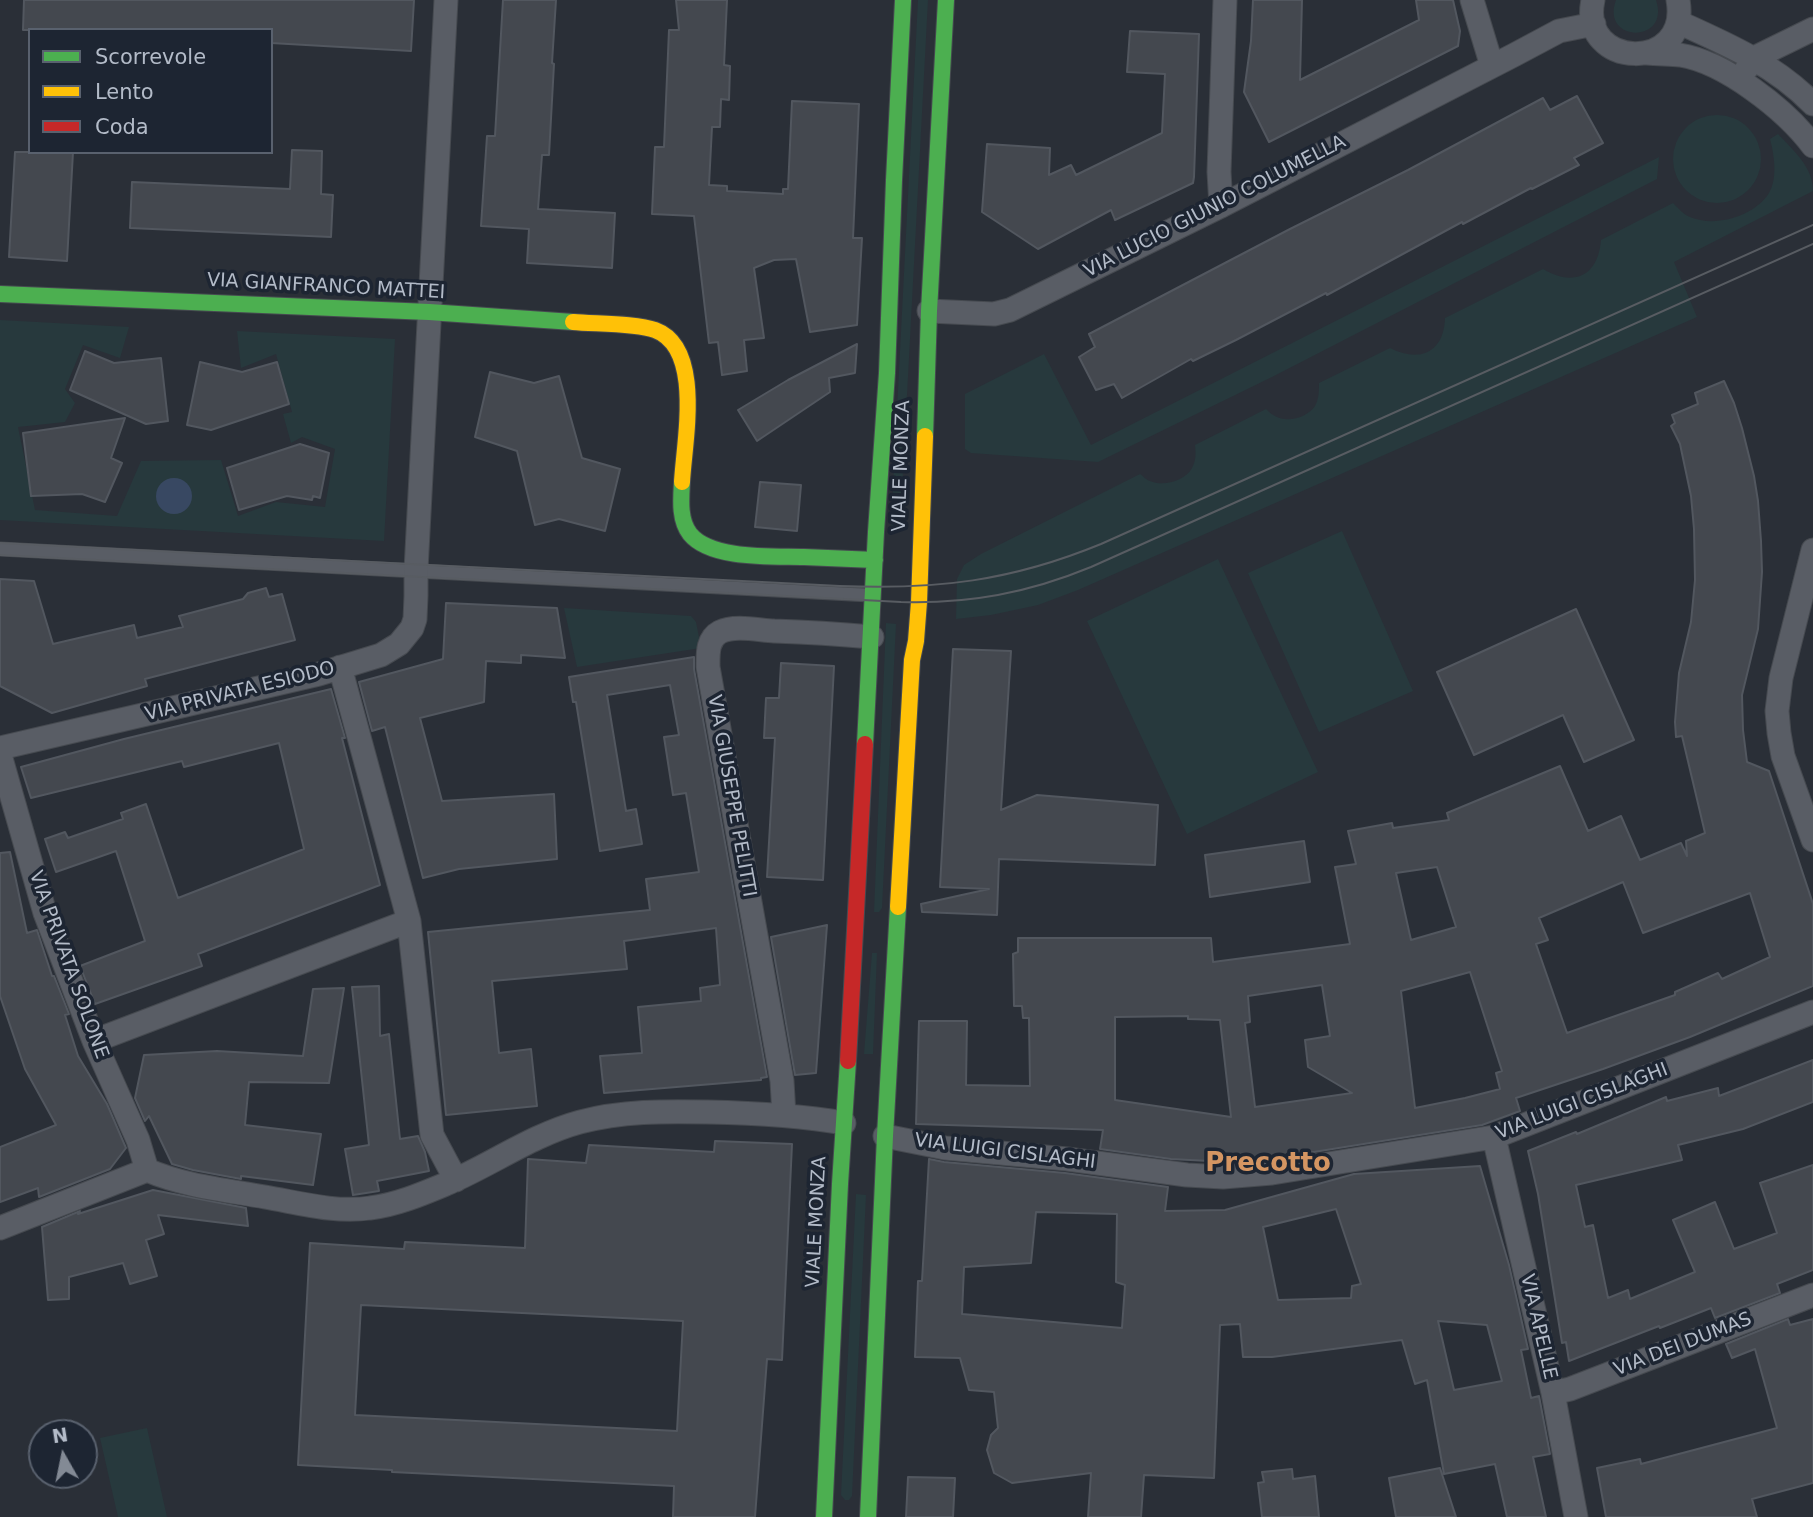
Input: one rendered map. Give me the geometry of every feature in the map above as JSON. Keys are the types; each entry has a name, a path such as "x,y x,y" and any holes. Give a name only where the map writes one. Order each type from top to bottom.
{"main road":[{"name":"VIALE MONZA","path":"864,1516 867,1130 863,931 873,595 881,560 903,0"},
{"name":"VIALE MONZA","path":"827,1515 890,932 912,660 918,621 914,561 946,0"},
{"name":"VIA GIANFRANCO MATTEI","path":"0,294 429,312 650,328 671,340 683,363 687,407 681,498 685,526 690,534 705,545 750,555 881,560"}],"street":[{"name":"VIA PRIVATA ESIODO","path":"0,748 340,667 381,655 399,644 412,628 415,619 446,0"},
{"path":"1221,206 1219,172 1225,0"},
{"path":"1472,0 1492,66"},
{"path":"1593,0 1592,16 1603,41 1632,55 1647,53 1689,57 1739,79 1786,116 1813,146"},
{"path":"1647,53 1658,48 1674,33 1678,11 1784,78 1813,104"},
{"name":"VIA LUCIO GIUNIO COLUMELLA","path":"929,311 994,314 1010,310 1221,206 1559,31 1594,24"},
{"path":"1739,79 1754,58 1813,29"},
{"path":"1813,550 1781,678 1777,711 1783,756 1813,840"},
{"name":"VIA GIUSEPPE PELITTI","path":"785,1115 782,1081 708,667 710,643 719,633 736,629 872,637"},
{"path":"340,667 409,921 432,1135 456,1180"},
{"name":"VIA PRIVATA SOLONE","path":"0,755 44,913 94,1041 138,1140 147,1170"},
{"path":"94,1041 409,921"},
{"name":"VIA LUIGI CISLAGHI","path":"147,1170 194,1185 325,1207 369,1209 422,1194 456,1180 548,1133 598,1118 662,1111 804,1116 945,1148 1067,1159 1188,1175 1223,1177 1272,1173 1494,1137 1813,1012"},
{"name":"VIA APELLE","path":"1494,1137 1553,1393 1576,1517"},
{"path":"0,1228 147,1170"},
{"name":"VIA DEI DUMAS","path":"1553,1393 1570,1389 1813,1295"}],"lane":[{"path":"0,549 873,595"}],"shaded area":[{"path":"918,0 928,0 900,527 891,527"},
{"path":"1616,0 1656,0 1658,14 1654,25 1646,31 1636,33 1626,30 1618,24 1614,14"},
{"path":"1717,115 1734,118 1748,128 1758,142 1761,159 1758,176 1748,190 1734,200 1717,203 1700,200 1686,190 1676,176 1673,159 1676,142 1686,128 1700,118"},
{"path":"1778,134 1806,167 1813,191 1674,262 1697,317 1078,590 1038,605 956,619 957,579 964,565 981,554 1140,474 1155,483 1179,479 1189,473 1193,465 1195,445 1266,409 1280,418 1302,416 1315,406 1319,383 1390,348 1411,355 1428,352 1440,340 1445,318 1543,269 1564,277 1582,275 1595,263 1601,240 1673,203 1688,216 1700,220 1722,220 1744,214 1763,201 1772,187 1774,166 1770,139"},
{"path":"1659,157 1657,179 1272,377 1098,462 971,453 965,449 965,394 1044,354 1091,445"},
{"path":"0,320 129,327 120,358 83,345 65,389 75,403 65,422 18,427 35,510 117,516 141,461 221,460 238,516 276,502 325,507 335,449 302,437 291,443 283,414 292,412 276,354 241,368 237,331 395,339 384,541 0,520"},
{"path":"1342,531 1413,691 1319,732 1248,573"},
{"path":"1218,559 1318,772 1187,834 1087,621"},
{"path":"564,608 691,616 696,622 701,648 577,667"},
{"path":"886,623 896,624 882,908 879,912 874,912"},
{"path":"872,953 877,953 873,1054 864,1054"},
{"path":"856,1194 866,1195 852,1496 845,1500 841,1495"},
{"path":"147,1428 167,1517 118,1517 100,1438"}],"water":[{"path":"174,478 187,483 192,496 187,509 174,514 161,509 156,496 161,483"}],"building":[{"path":"24,0 414,0 411,51 273,43 273,28 23,30"},
{"path":"503,0 556,0 549,155 542,155 538,209 615,213 612,268 527,263 529,229 481,226 487,136 495,136"},
{"path":"676,0 727,0 724,65 730,66 729,100 721,99 720,127 712,127 709,185 727,186 727,191 783,194 783,189 788,189 792,101 859,104 853,238 862,238 857,325 810,332 796,259 774,260 754,268 764,338 744,340 747,371 722,375 718,342 709,343 694,216 652,214 655,147 664,147 669,30 679,30"},
{"path":"1253,0 1302,0 1300,80 1419,20 1416,0 1453,0 1460,31 1458,46 1269,142 1244,92"},
{"path":"1130,31 1199,34 1193,183 1115,220 1111,210 1038,249 982,212 987,144 1050,148 1049,175 1071,165 1076,175 1162,133 1165,74 1127,72"},
{"path":"1577,96 1603,143 1574,158 1579,165 1463,224 1462,222 1327,295 1326,293 1193,361 1191,359 1122,398 1114,384 1096,390 1079,357 1095,347 1089,334 1543,98 1550,110"},
{"path":"292,150 322,151 321,194 333,195 331,237 130,228 132,182 290,189"},
{"path":"15,152 73,154 67,261 9,257"},
{"path":"857,344 855,373 829,378 830,392 757,441 738,410"},
{"path":"85,351 114,363 161,358 168,421 146,424 70,390"},
{"path":"200,362 242,372 277,362 289,404 211,430 187,425"},
{"path":"490,372 534,383 559,376 582,458 620,469 605,531 559,519 535,525 517,451 475,437"},
{"path":"1724,381 1742,428 1754,476 1762,572 1758,629 1742,695 1743,730 1747,762 1769,771 1813,904 1813,986 1690,1037 1516,1098 1520,1111 1482,1125 1270,1159 1229,1162 1171,1159 1100,1149 1103,1130 916,1124 919,1021 967,1021 966,1085 1030,1086 1029,1018 1023,1018 1022,1006 1014,1006 1013,954 1018,952 1018,938 1211,938 1213,962 1350,944 1335,867 1356,864 1348,831 1392,823 1393,828 1449,820 1447,813 1560,766 1588,831 1621,816 1640,860 1681,843 1687,856 1686,841 1705,833 1682,736 1676,737 1675,722 1679,673 1691,622 1695,580 1694,529 1691,496 1680,444 1671,426 1675,423 1672,415 1698,404 1695,393","holes":["1437,867 1456,927 1411,940 1396,873","1623,882 1643,933 1750,893 1770,957 1722,979 1718,973 1675,992 1675,995 1567,1033 1536,944 1548,940 1539,918","1470,972 1502,1071 1496,1073 1500,1089 1415,1108 1401,991","1322,985 1330,1036 1305,1040 1308,1067 1352,1093 1255,1107 1245,1023 1250,1022 1248,996","1188,1016 1188,1019 1220,1020 1231,1117 1115,1100 1115,1017"]},
{"path":"125,418 111,458 122,463 105,502 82,494 31,496 23,433"},
{"path":"300,444 329,453 320,498 313,496 312,500 287,496 239,510 227,468"},
{"path":"760,482 801,485 797,531 755,527"},
{"path":"0,579 34,581 53,644 134,625 137,638 183,627 179,616 243,599 248,593 266,588 269,597 282,594 295,640 145,679 147,686 52,713 0,686"},
{"path":"446,603 557,608 565,658 521,655 521,663 486,661 484,702 420,718 442,801 554,794 557,859 459,869 423,878 385,727 372,731 359,682 443,659"},
{"path":"1576,609 1634,740 1584,762 1563,715 1474,755 1437,672"},
{"path":"953,649 1011,651 1001,810 1037,795 1158,805 1155,865 999,859 997,915 922,912 921,904 989,889 940,887"},
{"path":"694,657 767,1077 761,1080 604,1093 600,1056 642,1053 638,1007 701,1001 700,988 720,985 716,928 624,941 627,969 492,981 499,1053 531,1049 537,1106 446,1115 428,932 650,910 646,879 699,872 686,793 673,795 664,737 679,735 670,685 607,695 626,811 636,809 642,844 600,851 576,702 573,702 569,677"},
{"path":"781,663 834,666 823,880 767,877 775,738 764,738 766,698 779,698"},
{"path":"331,689 380,885 198,954 202,966 95,1004 80,966 145,941 116,851 56,872 45,839 65,832 68,838 123,819 121,813 146,804 178,898 304,849 279,743 184,767 182,761 31,798 21,767"},
{"path":"1304,841 1310,882 1210,897 1205,855"},
{"path":"10,852 27,933 37,930 52,976 69,1014 65,1015 78,1056 107,1104 126,1148 110,1169 39,1197 38,1188 0,1202 0,1147 56,1125 25,1069 0,996 0,853"},
{"path":"827,925 816,1073 795,1075 771,937"},
{"path":"379,986 380,1036 389,1034 400,1139 418,1136 429,1171 377,1181 379,1191 353,1195 345,1149 369,1145 352,987"},
{"path":"344,988 329,1083 249,1082 245,1125 321,1134 313,1185 241,1176 241,1179 172,1164 149,1116 145,1121 135,1098 144,1055 217,1051 303,1056 313,989"},
{"path":"1813,1060 1813,1102 1743,1129 1678,1145 1682,1160 1576,1185 1585,1227 1593,1225 1608,1298 1628,1290 1630,1299 1695,1272 1673,1220 1715,1202 1734,1249 1777,1233 1760,1183 1813,1165 1813,1270 1777,1284 1780,1293 1715,1318 1711,1308 1569,1361 1566,1342 1562,1343 1538,1194 1528,1151 1666,1097 1667,1101 1718,1088 1719,1096"},
{"path":"715,1141 792,1144 782,1360 767,1359 755,1517 673,1517 674,1486 298,1465 310,1243 404,1249 405,1242 525,1248 528,1159 586,1163 589,1145 714,1152","holes":["361,1305 683,1321 677,1431 355,1415"]},
{"path":"929,1159 1168,1187 1165,1211 1225,1210 1354,1174 1480,1166 1509,1265 1528,1349 1521,1350 1531,1398 1539,1396 1550,1454 1533,1457 1546,1517 1507,1517 1495,1464 1444,1474 1427,1380 1415,1384 1402,1340 1272,1357 1243,1357 1240,1324 1220,1325 1214,1478 1144,1475 1141,1517 1088,1517 1091,1473 1012,1483 994,1473 987,1450 991,1435 998,1428 994,1392 969,1390 960,1358 915,1357 918,1281 922,1281","holes":["1336,1209 1361,1284 1352,1286 1351,1298 1278,1300 1263,1227","1036,1212 1117,1214 1116,1282 1125,1285 1122,1328 962,1314 964,1267 1031,1263","1438,1321 1487,1325 1502,1381 1454,1390"]},
{"path":"153,1190 246,1208 248,1226 158,1215 164,1234 146,1240 157,1276 130,1284 123,1263 69,1277 69,1299 48,1300 42,1227 80,1211 78,1214"},
{"path":"1788,1319 1790,1325 1813,1319 1813,1483 1752,1499 1757,1517 1606,1517 1597,1468 1640,1459 1641,1464 1777,1428 1755,1349 1732,1358 1726,1344"},
{"path":"1440,1468 1456,1517 1396,1517 1389,1478"},
{"path":"1292,1469 1293,1479 1315,1476 1319,1517 1262,1517 1258,1483 1264,1482 1262,1472"},
{"path":"908,1477 955,1478 953,1517 906,1517"}],"tram line":[{"path":"0,543 840,586 941,584 1004,575 1068,557 1101,544 1813,225"},
{"path":"0,555 901,602 951,601 998,595 1044,584 1091,567 1813,244"}],"traffic: fast":[{"path":"865,744 887,373 903,0"},
{"path":"925,436 946,0"},
{"path":"0,294 429,312 573,322"},
{"path":"682,482 682,509 686,528 700,542 712,548 744,555 875,560"},
{"path":"868,1517 898,907"},
{"path":"824,1517 848,1061"}],"traffic: slow":[{"path":"573,322 647,328 670,340 680,356 686,375 688,398 682,482"},
{"path":"898,907 912,660 919,602 925,436"}],"traffic: jam":[{"path":"848,1061 865,744"}],"district":[{"name":"Precotto","path":"1268,1164"}]}
